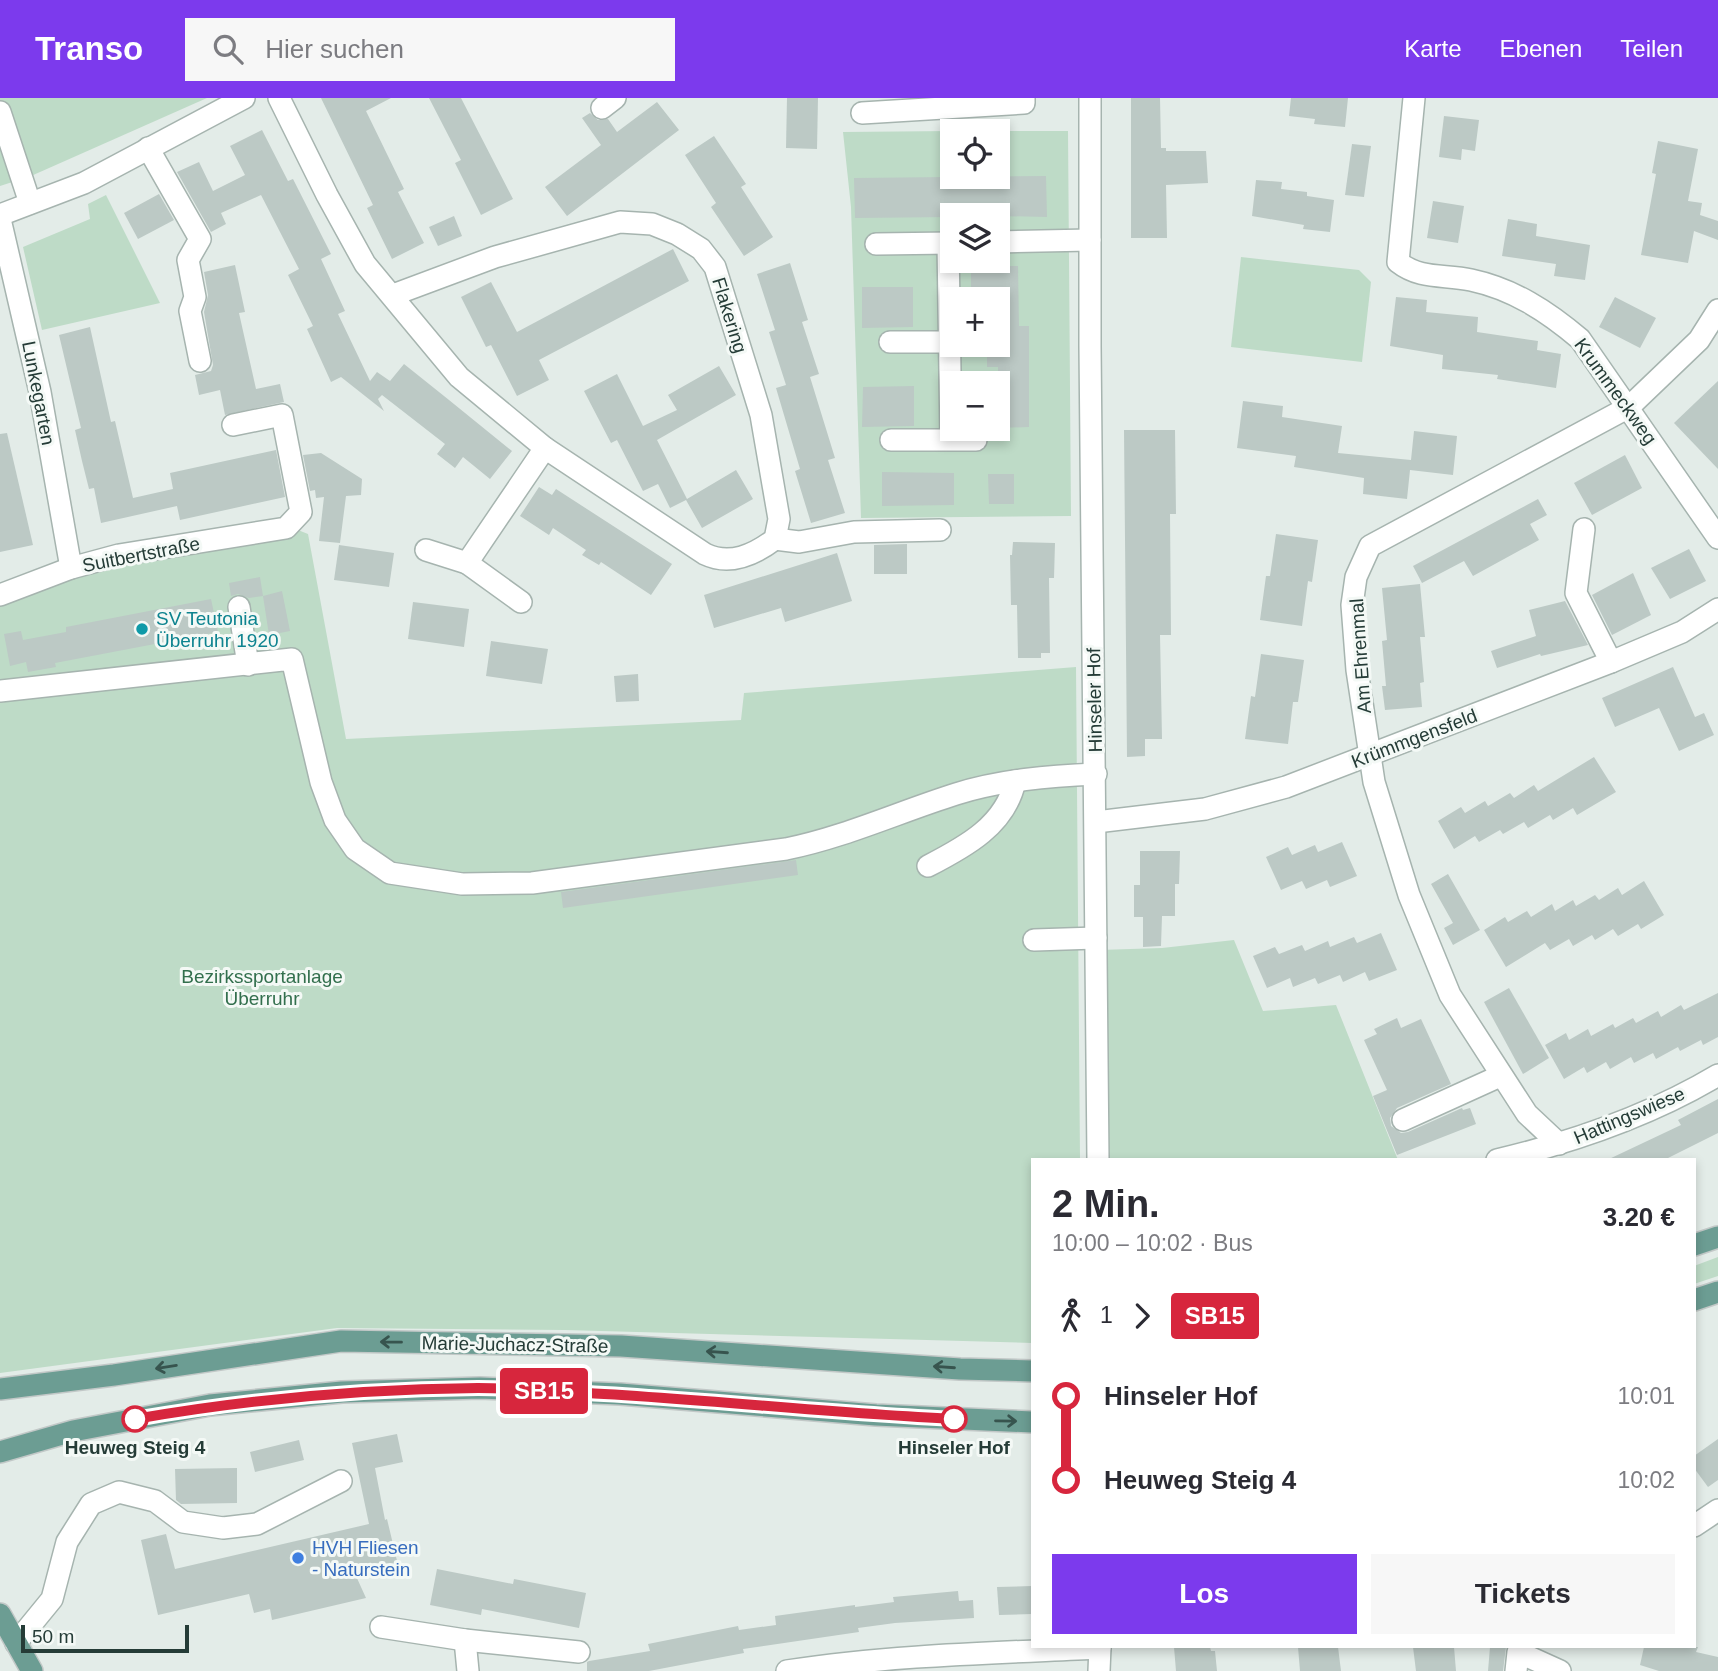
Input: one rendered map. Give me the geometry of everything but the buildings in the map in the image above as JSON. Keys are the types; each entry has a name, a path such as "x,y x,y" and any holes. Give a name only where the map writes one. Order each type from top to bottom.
{"main road":[{"path":"1696,1244 1718,1237"},
{"path":"1696,1299 1718,1292"},
{"name":"Marie-Juchacz-Straße","path":"0,1389 341,1341 621,1346 1031,1371"},
{"path":"3,1456 73,1431 210,1405 342,1392 480,1388 620,1394 876,1415 1031,1422"},
{"path":"0,1614 32,1671"}],"street":[{"path":"0,217 84,183 244,98"},
{"path":"279,98 365,264 459,377 545,448 691,546 718,561 733,560 765,548 775,539 799,542 854,532 940,530"},
{"path":"862,113 1024,103 1024,98"},
{"name":"Hinseler Hof","path":"1090,98 1098,1158"},
{"name":"Krummeckweg","path":"1414,98 1398,262 1410,271 1470,279 1511,292 1553,315 1580,339 1718,538"},
{"path":"0,111 30,203"},
{"path":"148,148 200,239 188,260 195,297 190,312 200,361"},
{"name":"Lunkegarten","path":"0,217 40,392 71,568"},
{"name":"Flakering","path":"393,295 495,257 621,222 652,224 701,248 715,267 761,415 779,519 775,539"},
{"path":"1010,242 1090,240"},
{"path":"876,244 940,243"},
{"name":"Am Ehrenmal","path":"1559,1144 1527,1114 1500,1076 1450,995 1428,944 1374,782 1357,670 1353,606 1356,577 1370,546 1629,407 1699,340 1718,310"},
{"path":"890,342 940,342"},
{"name":"Suitbertstraße","path":"0,595 71,568 119,555 286,527 301,512 282,415 233,425"},
{"path":"891,440 940,439"},
{"path":"467,563 545,448"},
{"path":"1584,529 1576,593 1611,662"},
{"path":"426,550 467,563 521,602"},
{"path":"240,607 248,665"},
{"name":"Krümmgensfeld","path":"1096,822 1205,810 1286,787 1611,662 1682,632 1718,609"},
{"path":"0,691 292,659 321,782 335,820 355,849 390,873 462,884 532,883 786,849 841,835 956,794 1015,781 1096,774"},
{"path":"928,866 959,850 984,832 1005,808 1015,781"},
{"path":"1034,940 1096,938"},
{"name":"Hattingswiese","path":"1505,1158 1559,1144 1608,1127 1718,1075"},
{"path":"1403,1120 1500,1076"},
{"path":"16,1643 51,1599 67,1542 91,1504 119,1492 155,1501 183,1522 222,1528 257,1524 341,1481"},
{"path":"1696,1525 1718,1510"},
{"path":"381,1627 465,1640 579,1652"},
{"path":"465,1640 468,1671"},
{"path":"787,1671 931,1654 1076,1648"},
{"path":"1099,1671 1100,1648"},
{"path":"1517,1661 1560,1671"}],"green space":[{"path":"0,98 207,98 31,176 0,186"},
{"path":"940,131 940,189 1010,189 1010,131 1068,131 1071,516 861,518 851,207 843,132"},
{"path":"106,195 160,303 42,330 23,247 90,219 88,204"},
{"path":"1241,257 1359,270 1371,282 1362,362 1231,347"},
{"name":"Bezirkssportanlage Überruhr","path":"293,528 308,534 346,739 741,720 744,693 1076,667 1080,1158 1031,1158 1031,1343 565,1330 337,1328 0,1373 0,601 70,573"},
{"path":"1234,940 1263,1011 1336,1005 1397,1158 1104,1158 1099,950 1162,948"},
{"path":"1718,1257 1718,1276 1696,1283 1696,1265"}],"bus line":[{"name":"SB15","path":"135,1419 210,1405 342,1392 480,1388 620,1394 954,1419"}],"place":[{"name":"SV Teutonia Überruhr 1920","path":"142,629"},
{"name":"Heuweg Steig 4","path":"135,1419"},
{"name":"Hinseler Hof","path":"954,1419"},
{"name":"HVH Fliesen - Naturstein","path":"298,1558"}]}
